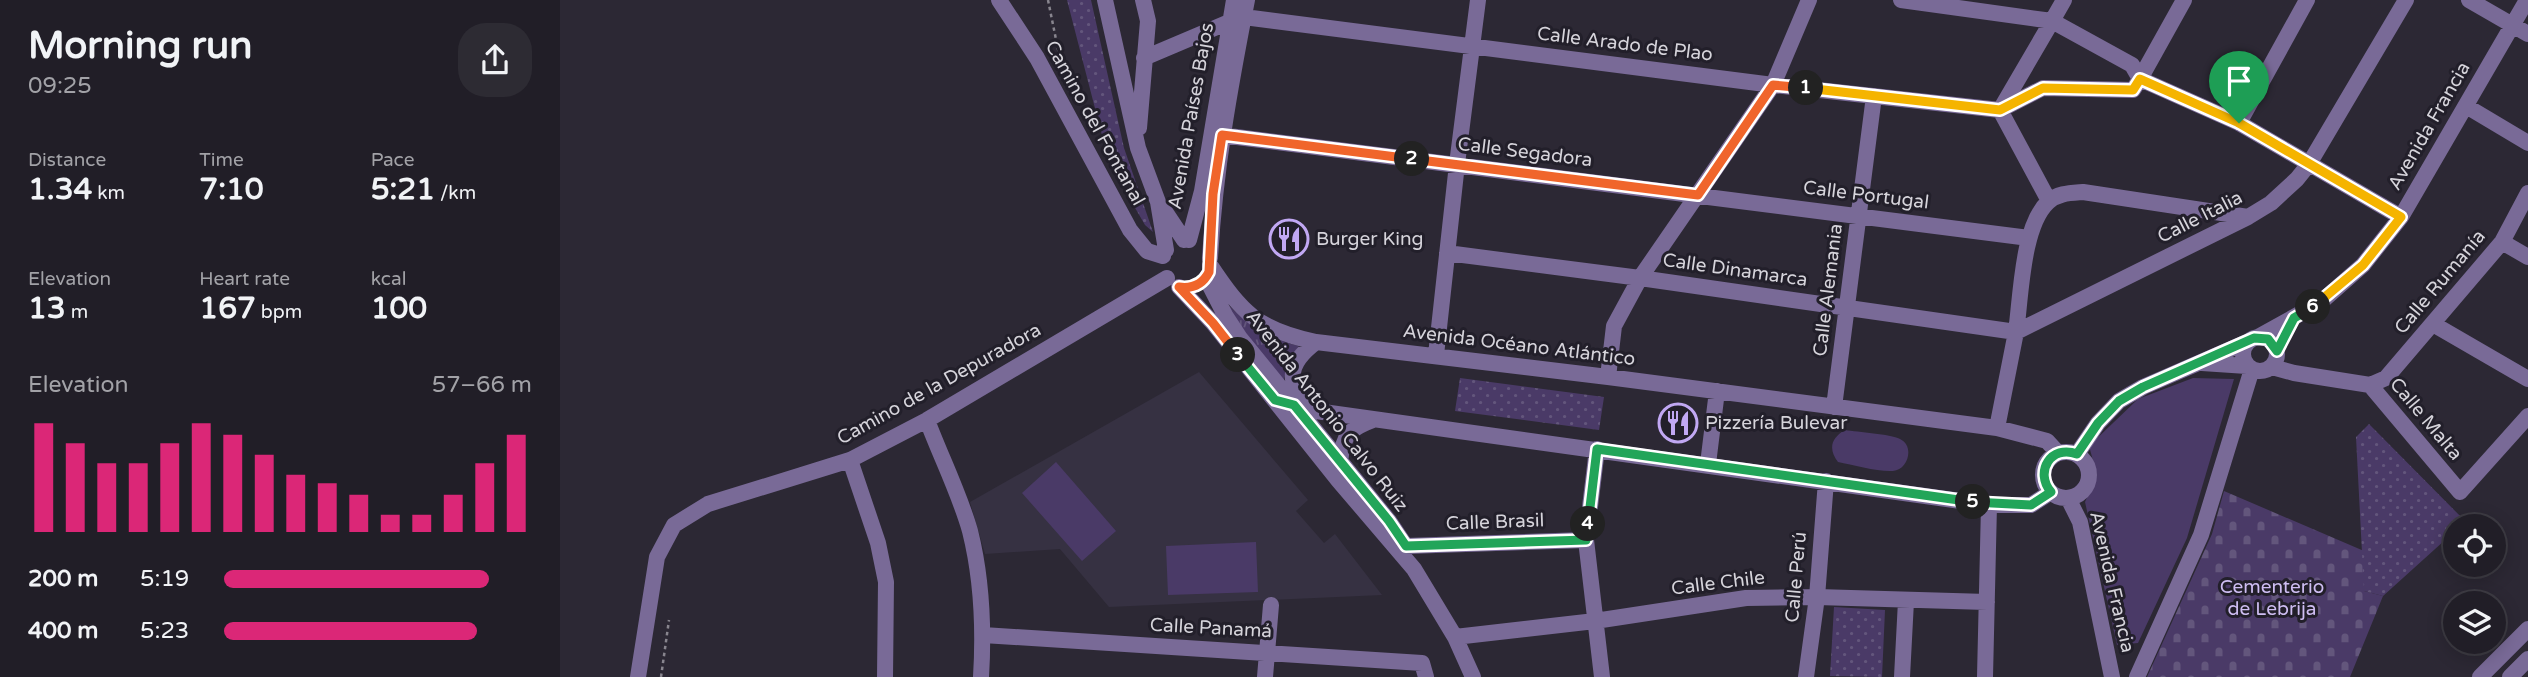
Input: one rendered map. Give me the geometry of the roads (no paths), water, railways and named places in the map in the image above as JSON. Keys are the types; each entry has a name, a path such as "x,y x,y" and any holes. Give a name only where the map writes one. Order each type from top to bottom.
{"street":[{"name":"Camino del Fontanal","path":"999,0 1037,58 1130,230 1147,251 1165,253"},
{"path":"1105,0 1138,148 1158,202 1165,253 1162,263 1173,283 1194,287 1209,267 1202,245 1186,240 1174,243 1165,253"},
{"path":"1138,148 1148,21 1143,0"},
{"name":"Avenida Países Bajos","path":"1209,267 1213,194 1237,20 1234,0"},
{"name":"Avenida Países Bajos","path":"1186,240 1202,191 1237,20 1247,0"},
{"path":"1436,355 1478,0"},
{"path":"1608,377 1614,326 1640,278 1773,85 1808,0"},
{"path":"1901,0 2052,21 2132,65 2140,79 2239,123 2401,217"},
{"path":"2000,110 2064,0"},
{"path":"2000,110 2043,88 2133,90 2184,0"},
{"path":"2239,123 2307,0"},
{"name":"Calle Italia","path":"2016,332 2272,203 2309,164 2406,0"},
{"path":"2469,0 2528,34"},
{"name":"Avenida Francia","path":"2077,454 2098,423 2119,401 2143,387 2253,340 2294,318 2321,302 2363,265 2401,217 2527,0"},
{"path":"1144,58 1237,20"},
{"name":"Calle Arado de Plao","path":"1237,20 2000,110"},
{"name":"Calle Alemania","path":"1834,407 1874,96"},
{"path":"2466,106 2528,143"},
{"path":"2000,110 2049,201"},
{"name":"Calle Segadora","path":"1222,135 1698,195"},
{"path":"1997,428 2016,332 2029,238 2036,216 2049,201 2064,193 2083,192 2248,217"},
{"name":"Calle Rumanía","path":"2370,385 2386,378 2502,242 2528,193"},
{"name":"Calle Portugal","path":"1698,195 2029,238"},
{"path":"1158,202 1186,240"},
{"path":"2502,242 2528,257"},
{"name":"Calle Dinamarca","path":"1447,253 2016,332"},
{"name":"Avenida Océano Atlántico","path":"1209,267 1236,303 1250,316 1290,337 1997,428 2048,440 2058,453"},
{"name":"Avenida Antonio Calvo Ruiz","path":"1209,267 1225,315 1240,338 1389,521 1406,546 1414,569"},
{"name":"Avenida Antonio Calvo Ruiz","path":"1173,283 1213,323 1338,480 1414,569 1455,637 1473,677"},
{"name":"Camino de la Depuradora","path":"638,677 657,557 674,525 708,504 850,460 1173,283"},
{"path":"2249,368 2262,371 2274,359 2294,318"},
{"path":"2433,324 2528,379"},
{"path":"2137,677 2201,535 2249,368 2243,351 2253,340 2273,342 2274,359"},
{"path":"1316,342 1303,352 1292,374 1294,387 1301,400 1316,411"},
{"name":"Calle Malta","path":"2274,359 2294,373 2370,385 2460,492 2528,416"},
{"name":"Avenida Francia","path":"2199,363 2249,368"},
{"path":"1708,464 1717,391"},
{"path":"1275,400 1316,411 1373,420 1708,464 1989,505 2031,505 2051,492"},
{"path":"927,419 970,530 980,584 984,635 981,677"},
{"path":"1340,462 1346,435 1357,426 1373,420"},
{"path":"1597,449 1586,540 1602,677"},
{"path":"2058,453 2077,454 2086,463 2089,478 2082,491 2068,498 2051,492 2046,487 2043,472 2045,465 2058,453"},
{"path":"850,460 878,544 886,582 885,677"},
{"name":"Calle Perú","path":"1806,677 1817,597 1826,481"},
{"name":"Avenida Francia","path":"2068,498 2080,522 2112,677"},
{"path":"1985,677 1989,505"},
{"name":"Calle Brasil","path":"1406,546 1586,540"},
{"name":"Calle Chile","path":"1455,637 1595,621 1746,598 1817,597 1987,602"},
{"path":"1902,677 1906,601"},
{"path":"1265,677 1271,605"},
{"path":"2480,677 2528,629"},
{"name":"Calle Panamá","path":"984,635 1422,663 1426,677"},
{"path":"2510,677 2528,659"}],"place":[{"name":"Burger King","path":"1289,239"},
{"name":"Pizzería Bulevar","path":"1678,423"}],"park label":[{"name":"Cementerio de Lebrija","path":"2272,598"}]}
